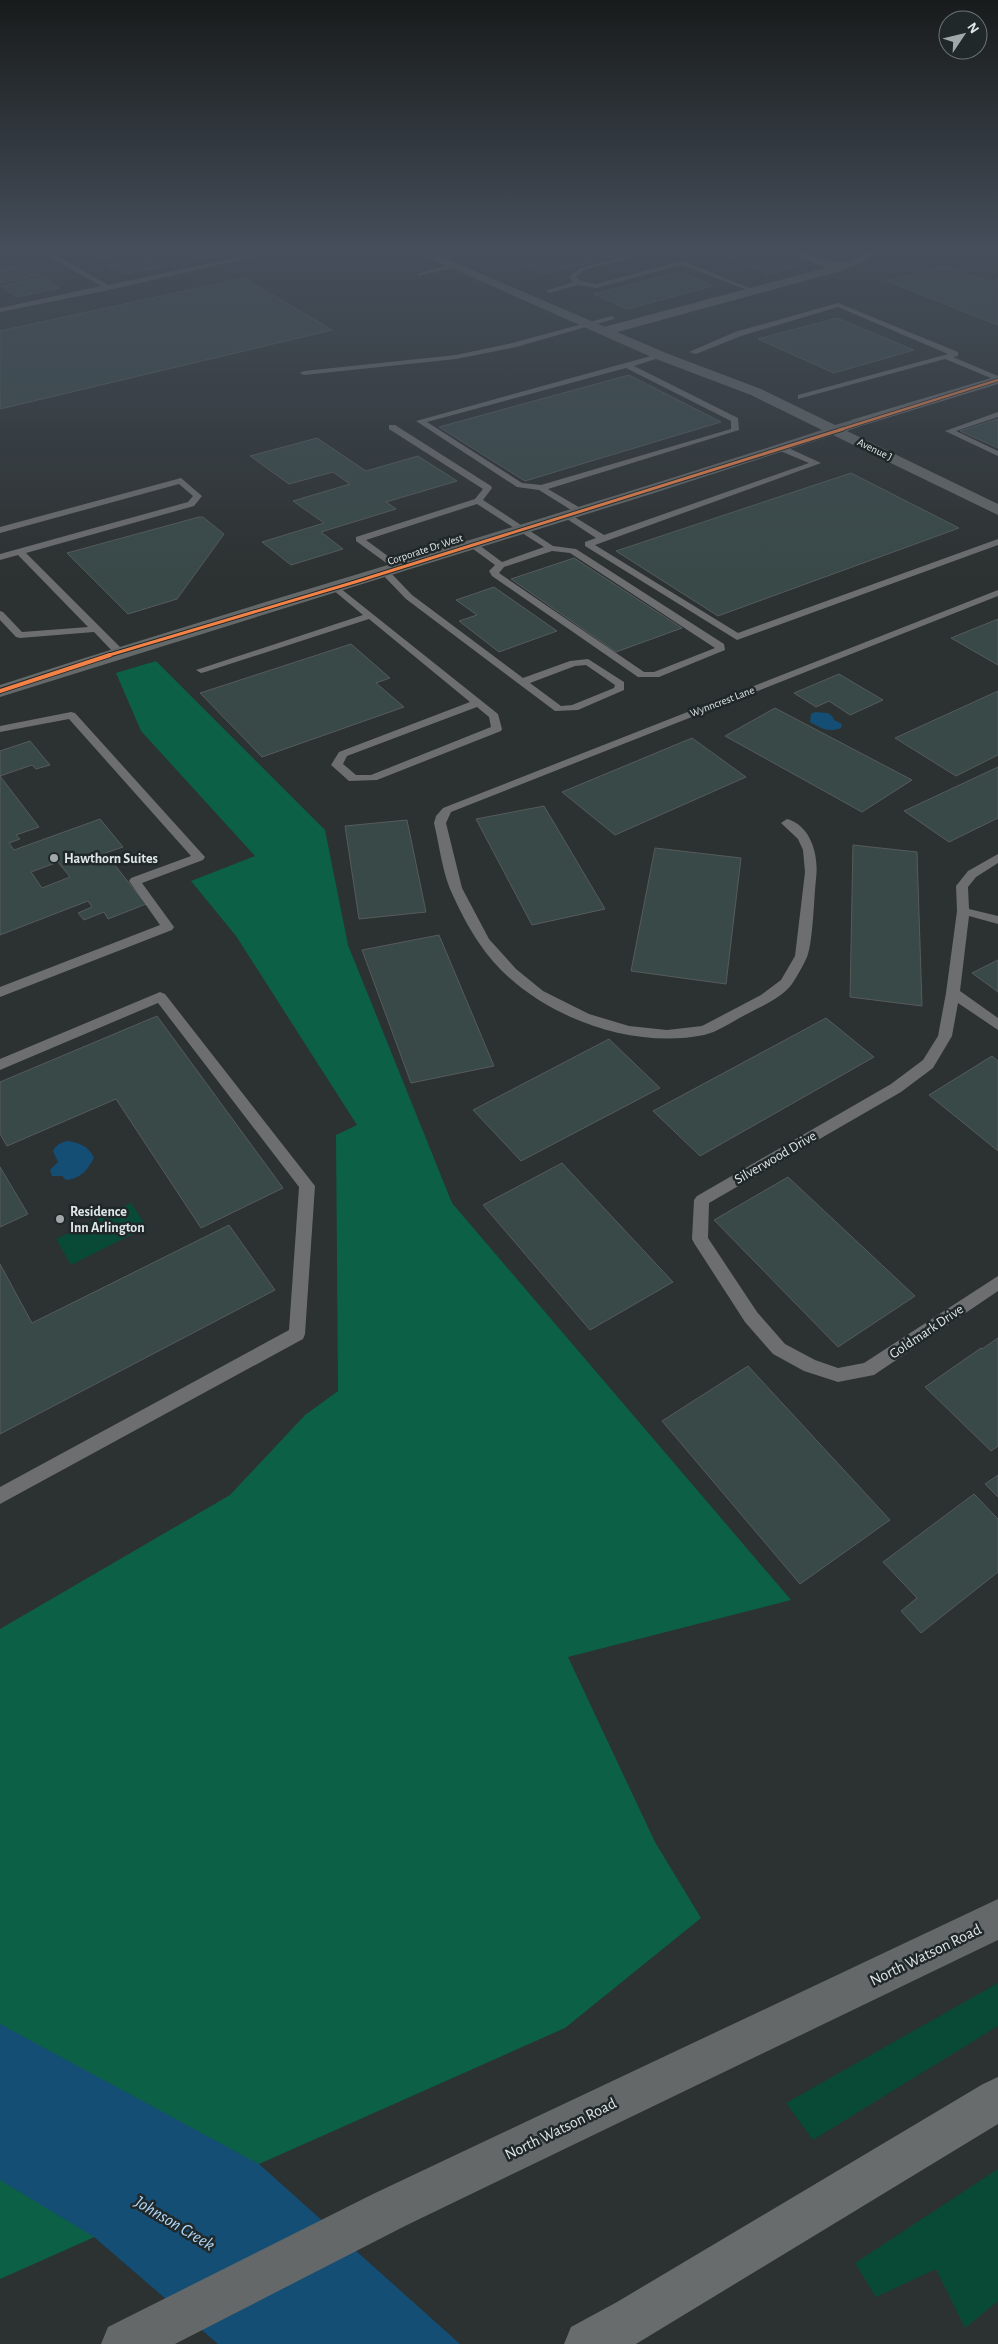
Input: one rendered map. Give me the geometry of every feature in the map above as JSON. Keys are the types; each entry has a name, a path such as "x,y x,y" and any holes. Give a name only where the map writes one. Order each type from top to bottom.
{"highway":[{"path":"588,2344 617,2332 998,2099"}],"street":[{"name":"Avenue J","path":"673,360 838,423 998,510"},
{"path":"713,360 817,405"},
{"path":"856,423 998,380"},
{"name":"Corporate Dr West","path":"0,691 119,652 392,570 781,448 838,423 856,423"},
{"name":"Avenue J","path":"856,423 874,432"},
{"name":"North Watson Road","path":"125,2344 389,2210 998,1919"}],"lane":[{"path":"304,373 417,360"},
{"path":"627,365 735,420 735,430 541,488 520,485 420,421 627,365 644,360"},
{"path":"801,397 934,360"},
{"path":"954,360 998,380"},
{"path":"998,414 948,431 998,454"},
{"path":"392,427 488,488 478,502 359,539 392,570 409,597 522,682 559,709 574,708 619,690 620,684 588,662 574,663 522,682"},
{"path":"781,448 817,464 588,544 737,637 998,542"},
{"path":"0,530 181,481 198,496 191,504 0,557"},
{"path":"541,488 602,538"},
{"path":"478,502 551,548 573,551 720,646 720,650 655,675 642,675 495,574 494,571 501,565 551,548"},
{"path":"472,544 501,565"},
{"path":"20,552 119,652"},
{"path":"335,587 370,616 478,703 494,716 497,729 373,778 353,779 337,765 343,754 478,703"},
{"name":"Wynncrest Lane","path":"787,823 803,837 809,850 811,872 801,956 786,983 766,998 705,1030 667,1034 629,1030 584,1017 538,994 511,972 484,941 456,888 440,823 442,816 447,810 998,593"},
{"path":"0,614 20,635 96,629"},
{"path":"201,670 370,616"},
{"path":"0,729 71,714 199,857 134,881 168,927 0,992"},
{"name":"Silverwood Drive","path":"851,1372 838,1375 810,1366 779,1348 751,1317 700,1239 702,1200 896,1088 928,1064 944,1036 953,993 963,911 962,886 972,874 998,858"},
{"path":"963,911 998,920"},
{"path":"953,993 998,1025"},
{"path":"0,1065 160,997 307,1186 296,1334 0,1496"},
{"name":"Goldmark Drive","path":"851,1372 868,1370 998,1283"}],"green space":[{"path":"156,661 325,830 348,945 452,1203 791,1600 568,1657 655,1842 701,1918 565,2028 0,2279 0,1629 230,1495 305,1415 338,1391 336,1135 357,1125 236,936 191,881 255,856 141,731 116,673"},
{"path":"131,1203 147,1227 71,1265 56,1239"},
{"path":"998,1983 998,2026 813,2140 786,2103"},
{"path":"998,2169 998,2301 965,2328 936,2269 876,2297 855,2263"}],"water":[{"path":"815,712 828,713 834,720 842,724 841,728 828,730 810,722 811,714"},
{"path":"67,1141 83,1145 94,1158 83,1173 75,1178 66,1180 62,1176 52,1176 50,1170 58,1162 53,1151 54,1149 58,1144"},
{"name":"Johnson Creek","path":"0,2024 259,2164 460,2344 218,2344 94,2237 0,2180"}],"building":[{"path":"0,360 204,360 0,409"},
{"path":"806,360 878,360 834,373"},
{"path":"629,375 721,422 525,481 439,427"},
{"path":"998,419 998,448 960,431"},
{"path":"317,438 366,471 418,456 457,481 386,502 396,509 321,532 343,549 291,565 262,542 324,523 293,501 350,484 333,472 289,484 250,456"},
{"path":"851,473 959,528 718,616 616,551"},
{"path":"203,517 224,534 177,599 128,614 67,553"},
{"path":"574,558 682,628 616,652 511,579"},
{"path":"494,587 557,631 499,652 459,621 477,615 456,600"},
{"path":"998,619 998,665 951,638"},
{"path":"351,644 390,678 376,683 404,707 262,757 200,693"},
{"path":"839,674 883,700 850,715 829,701 816,707 794,693"},
{"path":"998,691 998,755 956,776 895,738"},
{"path":"775,708 912,780 862,812 725,736"},
{"path":"692,738 746,777 615,835 562,792"},
{"path":"30,741 50,765 36,769 32,765 0,776 0,751"},
{"path":"998,767 998,818 949,842 904,811"},
{"name":"Hawthorn Suites","path":"0,776 39,827 16,835 20,839 9,843 14,850 100,819 123,847 105,853 146,904 108,919 104,912 84,920 78,913 92,907 88,901 0,935","holes":["58,862 70,877 42,888 31,872"]},
{"path":"544,806 605,909 532,925 476,819"},
{"path":"407,820 426,912 359,919 345,826"},
{"path":"853,845 917,852 922,1006 850,997"},
{"path":"655,848 741,858 726,984 631,971"},
{"path":"439,935 494,1066 411,1083 362,950"},
{"path":"998,960 998,992 972,973"},
{"path":"157,1016 283,1188 201,1228 116,1099 7,1146 0,1134 0,1082"},
{"path":"826,1018 874,1057 700,1156 653,1111"},
{"path":"609,1039 660,1088 521,1161 473,1110"},
{"path":"992,1056 998,1061 998,1151 929,1095"},
{"path":"562,1163 673,1282 590,1330 483,1205"},
{"path":"0,1167 28,1214 0,1227"},
{"path":"788,1177 915,1296 838,1347 714,1220"},
{"path":"229,1225 275,1290 0,1434 0,1264 32,1323"},
{"path":"998,1338 998,1446 991,1451 925,1387"},
{"path":"748,1366 890,1520 800,1584 662,1421"},
{"path":"998,1475 998,1497 985,1484"},
{"path":"974,1494 998,1519 998,1572 921,1633 901,1611 917,1598 883,1562"}],"cycle path":[{"path":"0,691 109,655 355,582 998,380"}],"place":[{"name":"Hawthorn Suites","path":"54,858"},
{"name":"Residence Inn Arlington","path":"60,1219"}]}
